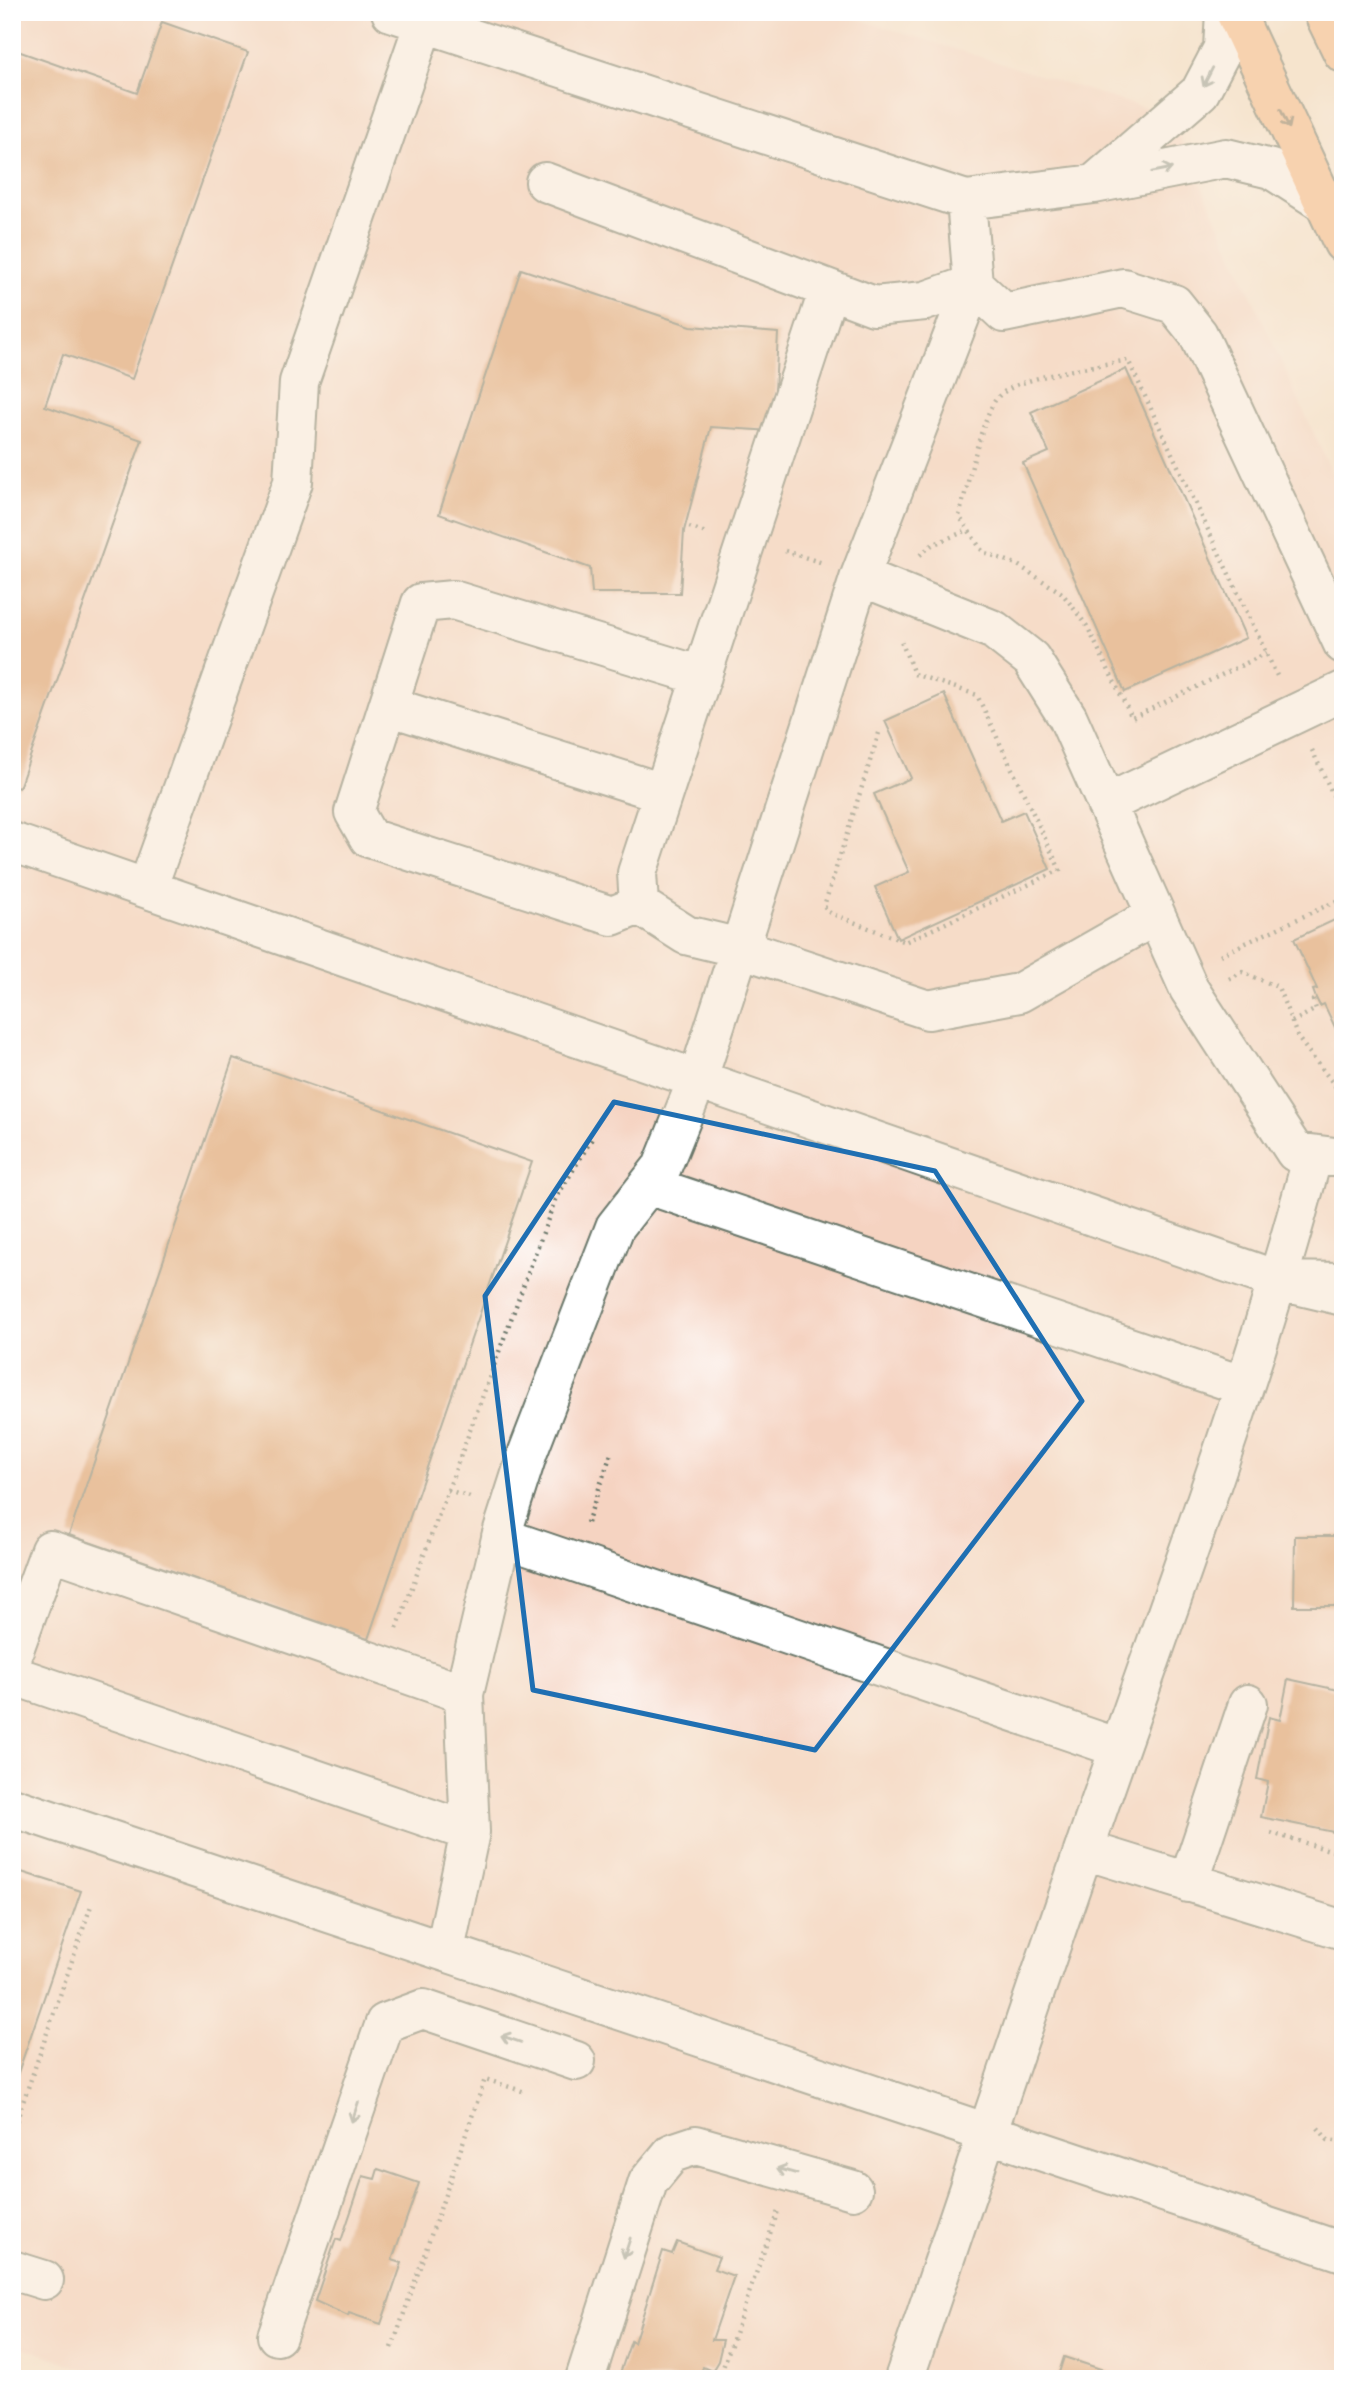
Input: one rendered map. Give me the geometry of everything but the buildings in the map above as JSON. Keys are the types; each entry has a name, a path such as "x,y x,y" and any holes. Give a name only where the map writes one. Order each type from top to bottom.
{"main road":[{"path":"1235,12 1343,243"},
{"path":"1323,12 1343,53"}],"lane":[{"path":"1094,184 1200,92 1223,48 1225,12"},
{"path":"148,886 292,482 299,382 408,18 966,200 1094,184 1226,158 1271,169 1324,203"},
{"path":"545,182 874,306 925,301 973,284"},
{"path":"446,1950 470,1832 464,1694 501,1537 528,1452 615,1227 662,1167 698,1078 860,576 973,284 966,200"},
{"path":"973,284 1004,313 1123,288 1174,304 1198,334 1343,645"},
{"path":"639,905 637,873 829,289"},
{"path":"860,576 994,629 1031,659 1068,718 1189,989 1295,1153 1328,1156 1280,1281 1209,1500 1119,1748 904,2379"},
{"path":"639,905 611,916 369,838 354,812 421,603 453,600 702,676"},
{"path":"1106,804 1343,691"},
{"path":"388,706 663,793"},
{"path":"12,842 148,886 1280,1281 1343,1296"},
{"path":"639,905 686,936 740,948 928,1010 1019,993 1156,915"},
{"path":"648,1185 1244,1387"},
{"path":"1280,1281 1343,1282"},
{"path":"501,1537 1119,1748"},
{"path":"12,1655 50,1550 464,1694"},
{"path":"12,1675 470,1832"},
{"path":"1188,1883 1248,1704"},
{"path":"12,1807 988,2133 1341,2243"},
{"path":"1085,1850 1343,1930"},
{"path":"278,2336 386,2022 423,2009 576,2062"},
{"path":"585,2379 648,2182 672,2153 696,2145 853,2190"}],"path":[{"path":"1266,653 1132,718 1087,626 1062,593 1016,564 983,552 960,516 986,422 997,397 1019,383 1128,360 1282,685"},
{"path":"915,558 932,545 968,530"},
{"path":"784,550 824,563"},
{"path":"878,733 824,905 830,913 905,942 1060,870 977,695 914,674 897,630"},
{"path":"1309,743 1343,816"},
{"path":"1210,960 1343,898"},
{"path":"1223,982 1242,972 1278,987 1298,1038 1343,1096"},
{"path":"1292,1022 1316,1009 1313,1000 1316,998"},
{"path":"383,1666 555,1200 593,1137"},
{"path":"586,1528 612,1451"},
{"path":"448,1490 480,1500"},
{"path":"1271,1833 1343,1854"},
{"path":"12,2134 92,1903"},
{"path":"392,2348 485,2079 526,2092"},
{"path":"1318,2128 1328,2140 1335,2141"},
{"path":"719,2379 781,2200"}],"highlighted area":[{"path":"614,1102 935,1171 1082,1401 815,1750 533,1690 485,1296"}],"shaded area":[{"path":"12,12 836,12 1170,116 1343,498 1343,2379 113,2379 12,2343"}]}
